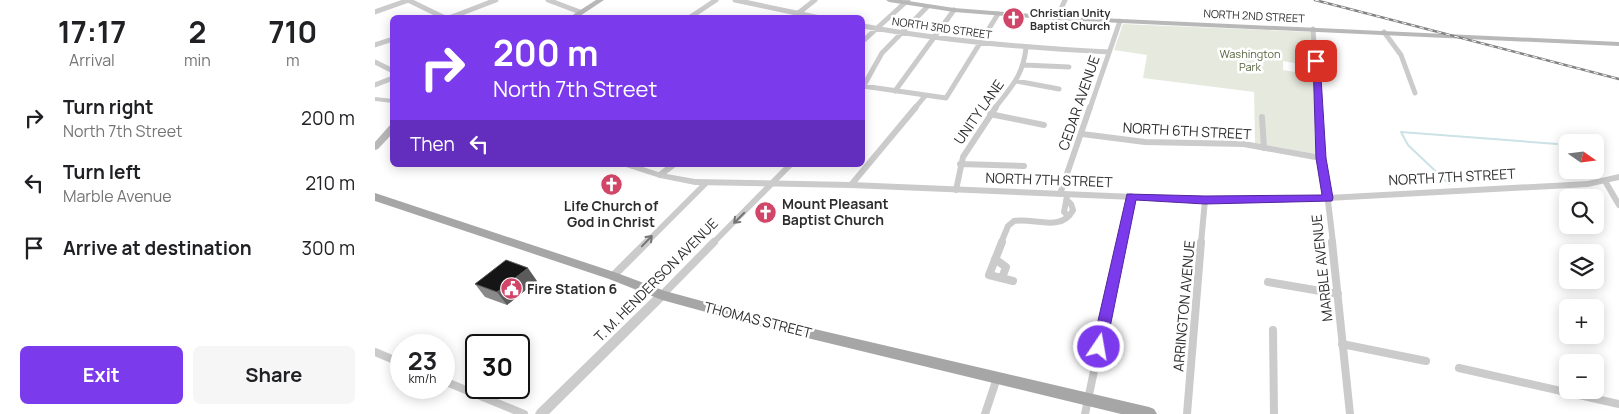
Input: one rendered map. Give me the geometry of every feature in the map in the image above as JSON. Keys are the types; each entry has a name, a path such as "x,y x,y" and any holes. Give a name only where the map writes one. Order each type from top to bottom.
{"main road":[{"path":"576,15 601,0"},
{"name":"NORTH 2ND STREET","path":"889,0 954,10 1057,18 1619,44"},
{"path":"375,147 390,130"},
{"name":"THOMAS STREET","path":"375,197 613,276 662,295 719,311 997,378 1086,407 1149,414"}],"street":[{"path":"375,12 408,0 439,15"},
{"path":"457,15 496,0"},
{"path":"548,0 580,12"},
{"path":"694,15 716,0"},
{"path":"735,0 807,15"},
{"path":"796,15 815,0"},
{"path":"1057,18 1065,0"},
{"path":"865,39 907,2"},
{"path":"865,83 882,53 927,7"},
{"path":"895,91 954,10"},
{"path":"865,87 946,98 998,14"},
{"name":"CEDAR AVENUE","path":"1065,196 1082,134 1120,21"},
{"name":"NORTH 3RD STREET","path":"865,26 901,34 981,44 1109,52"},
{"name":"MARBLE AVENUE","path":"1313,30 1321,158 1328,198 1350,414"},
{"path":"1384,32 1401,56 1415,93"},
{"path":"375,46 390,40"},
{"name":"UNITY LANE","path":"956,190 960,164 991,114 1016,81 1024,65 1026,48"},
{"path":"375,62 390,69"},
{"path":"1024,65 1069,67"},
{"path":"375,85 390,79"},
{"path":"1016,81 1059,89"},
{"path":"851,185 925,96"},
{"path":"375,99 390,101"},
{"path":"991,114 1044,125"},
{"path":"1261,117 1263,148"},
{"name":"NORTH 6TH STREET","path":"1082,134 1118,140 1222,143 1321,158"},
{"path":"960,164 1025,166"},
{"name":"NORTH 7TH STREET","path":"635,167 686,181 706,183 851,185 1065,196 1131,196 1205,200 1328,198 1588,184 1605,182 1619,177"},
{"path":"660,175 670,167"},
{"name":"T. M. HENDERSON AVENUE","path":"541,414 788,167"},
{"path":"1605,182 1619,205"},
{"path":"613,276 706,183"},
{"path":"1013,281 989,275 1008,226 1013,220 1055,223 1063,221 1068,216 1064,212 1065,196"},
{"path":"1086,407 1131,196"},
{"name":"ARRINGTON AVENUE","path":"1187,414 1205,200"},
{"path":"995,259 1006,267 1002,278"},
{"path":"1268,282 1338,294"},
{"path":"1273,330 1274,414"},
{"path":"1342,344 1426,361"},
{"path":"375,352 390,358"},
{"path":"1459,368 1619,404"},
{"path":"985,414 997,378"},
{"path":"455,386 524,414"}],"green space":[{"name":"Washington Park","path":"1123,24 1311,32 1312,66 1283,61 1283,70 1313,75 1316,154 1255,143 1254,92 1143,78 1147,55 1114,50"}],"building":[{"path":"506,260 528,268 497,292 475,284"}],"waterway":[{"path":"1449,184 1408,145 1401,132 1557,144"}],"railway":[{"path":"1315,0 1619,79"}],"place":[{"name":"Christian Unity Baptist Church","path":"1014,19"},
{"name":"Life Church of God in Christ","path":"611,184"},
{"name":"Mount Pleasant Baptist Church","path":"766,212"},
{"name":"Fire Station 6","path":"511,289"}],"route":[{"path":"1099,347 1131,196 1205,200 1328,198 1321,158 1316,61"}]}
